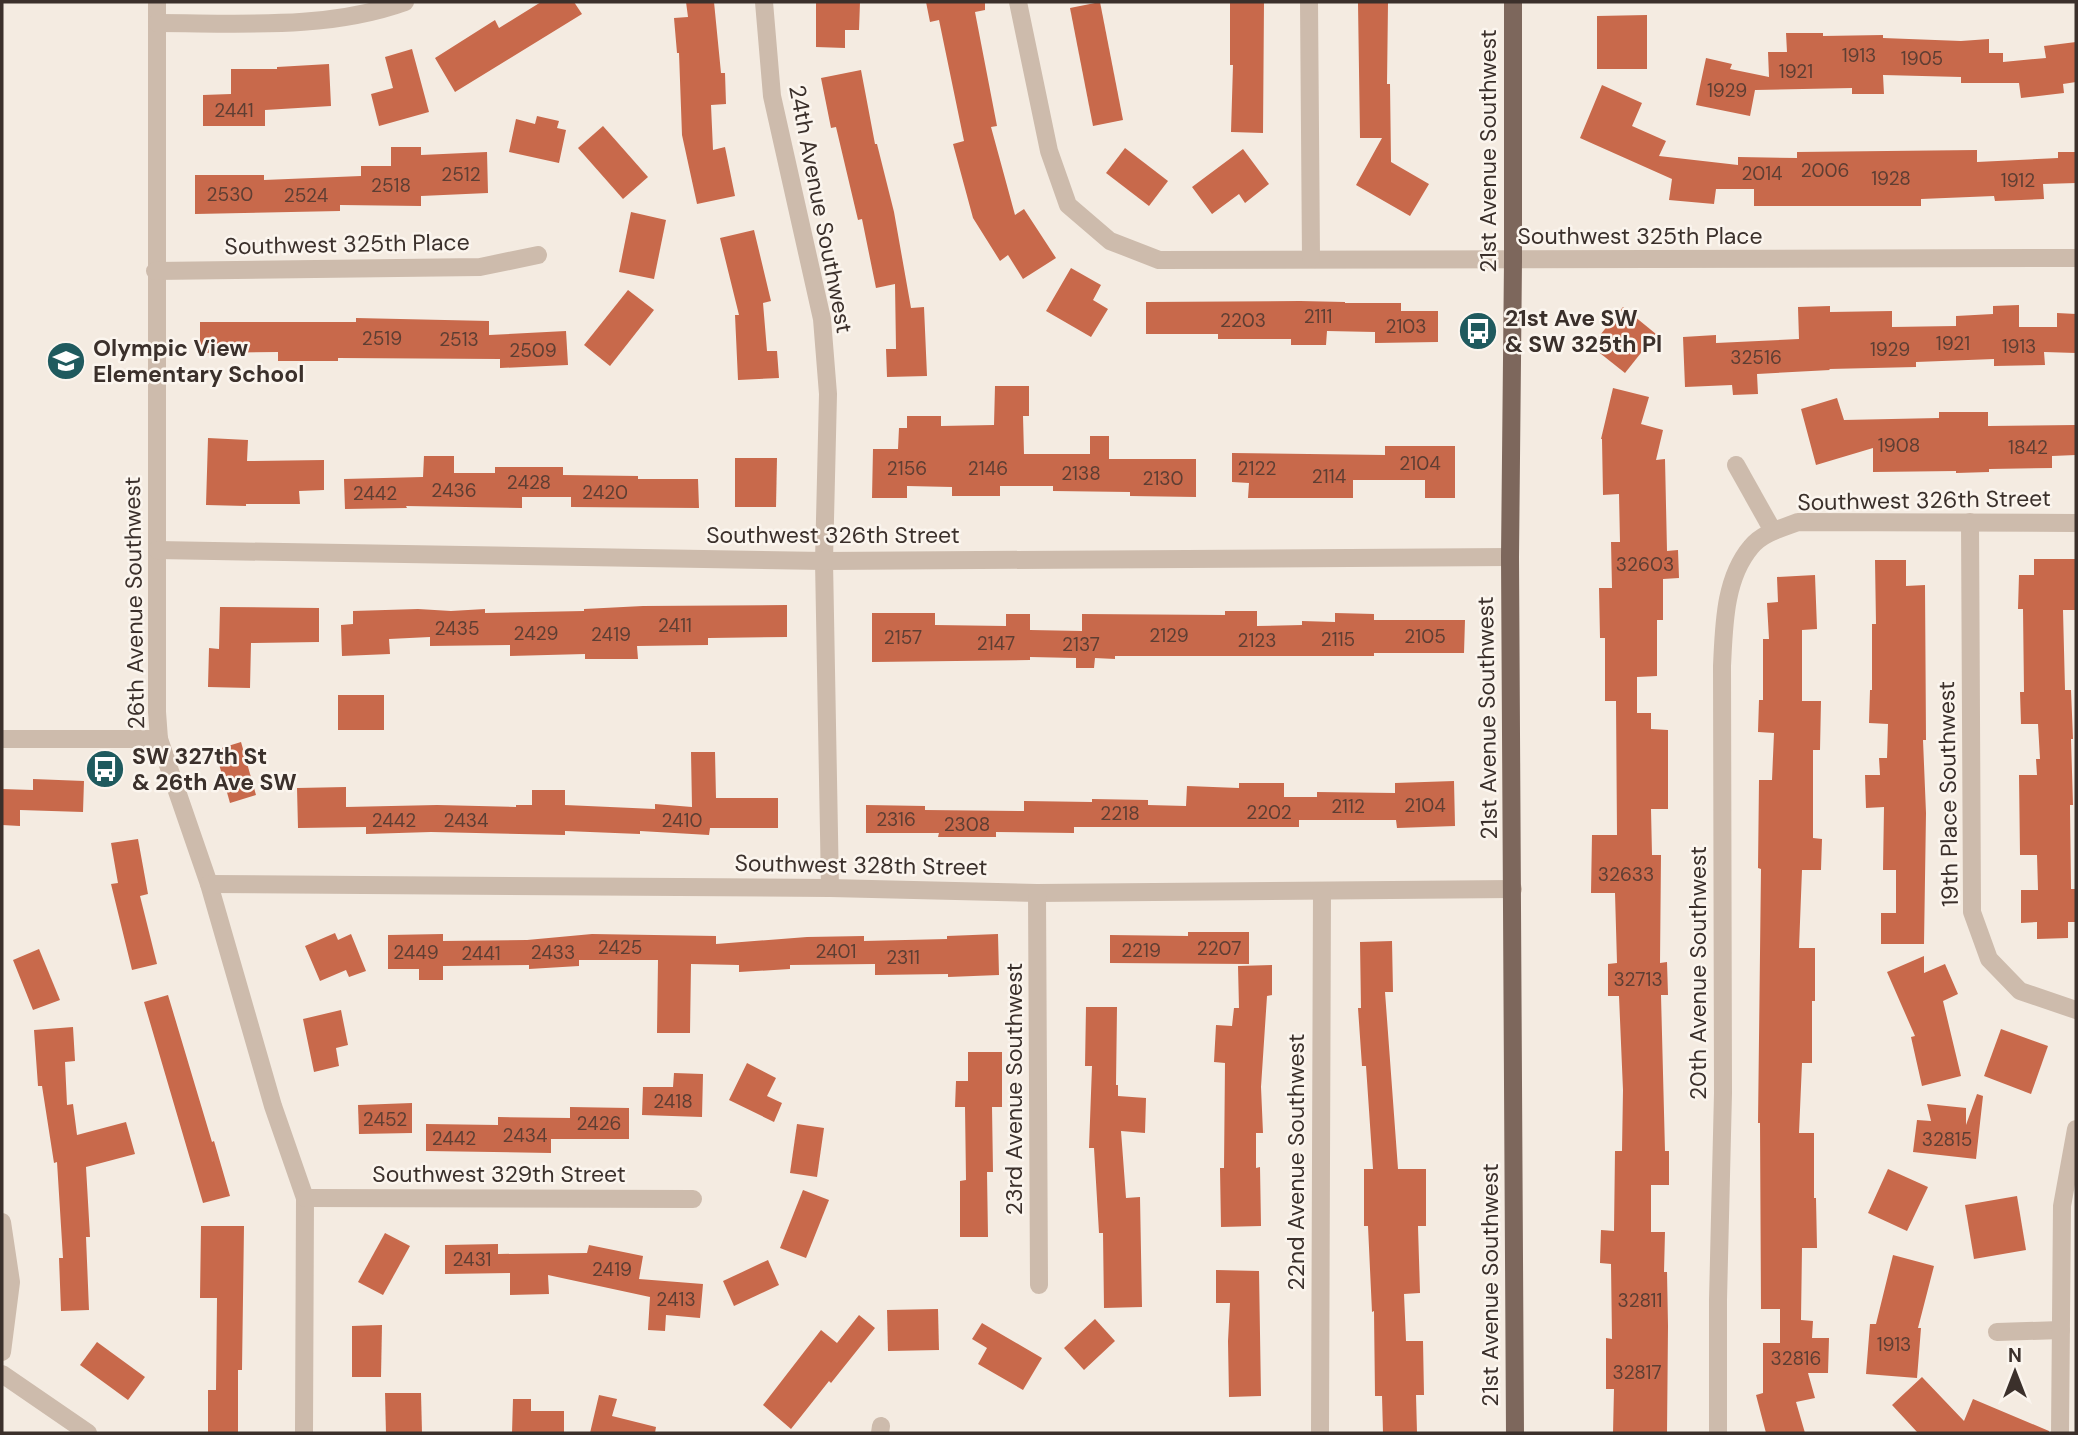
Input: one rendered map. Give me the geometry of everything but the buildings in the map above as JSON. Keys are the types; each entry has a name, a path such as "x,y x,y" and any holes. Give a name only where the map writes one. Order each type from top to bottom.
{"main road":[{"name":"21st Avenue Southwest","path":"1513,2 1510,557 1515,1433"}],"street":[{"name":"26th Avenue Southwest","path":"157,2 155,271 159,739 209,884 273,1107 305,1198 304,1433"},
{"path":"157,23 320,20 381,11 405,2"},
{"name":"24th Avenue Southwest","path":"764,2 772,96 822,319 828,394 824,561 830,888"},
{"name":"Southwest 325th Place","path":"1018,2 1049,151 1068,205 1110,241 1159,260 2076,258"},
{"path":"1309,2 1311,258"},
{"name":"Southwest 325th Place","path":"155,271 480,267 538,255"},
{"path":"1736,465 1773,531"},
{"name":"Southwest 326th Street","path":"1773,531 1798,522 2076,523"},
{"name":"19th Place Southwest","path":"1970,522 1972,912 1989,959 2021,991 2076,1010"},
{"name":"20th Avenue Southwest","path":"1718,1433 1723,1093 1722,666 1726,604 1741,563 1751,545 1773,531"},
{"name":"Southwest 326th Street","path":"157,550 824,561 1510,557"},
{"path":"2,739 159,739"},
{"name":"Southwest 328th Street","path":"209,884 830,888 1038,893 1513,889"},
{"name":"22nd Avenue Southwest","path":"1320,1433 1322,891"},
{"name":"23rd Avenue Southwest","path":"1038,893 1039,1285"},
{"path":"2060,1433 2062,1206 2076,1129"},
{"name":"Southwest 329th Street","path":"305,1198 693,1199"},
{"path":"2,1222 11,1282 2,1352"},
{"path":"1997,1332 2061,1330"},
{"path":"2,1374 88,1433"}],"place":[{"name":"21st Ave SW & SW 325th Pl","path":"1478,331"},
{"name":"Olympic View Elementary School","path":"66,361"},
{"name":"SW 327th St & 26th Ave SW","path":"105,769"}]}
